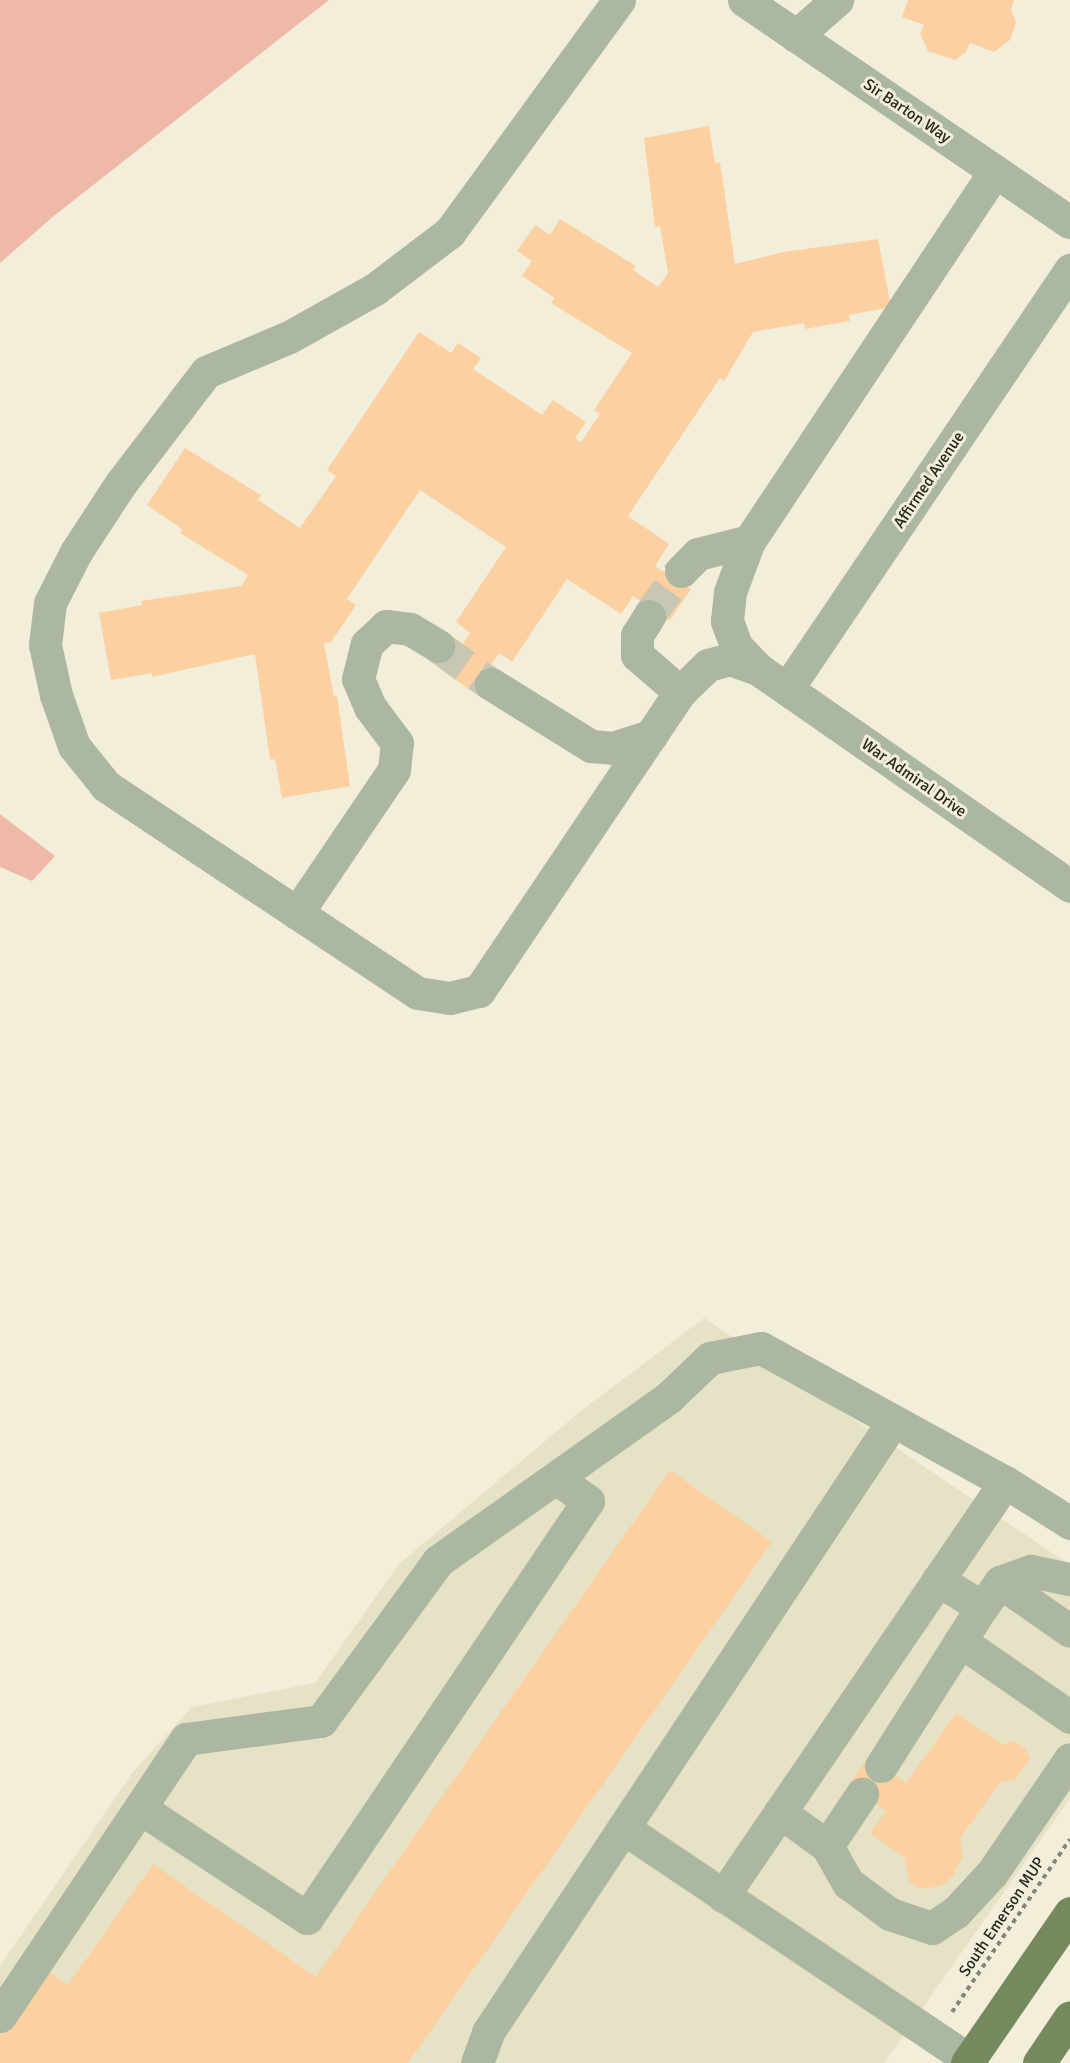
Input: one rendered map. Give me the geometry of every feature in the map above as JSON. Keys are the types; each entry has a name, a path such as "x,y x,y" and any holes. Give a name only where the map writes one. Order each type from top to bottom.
{"main road":[{"path":"968,2061 1070,1913"},
{"path":"1039,2063 1070,2017"}],"street":[{"path":"619,0 450,232 375,289 289,337 206,372 121,483 76,552 50,603 45,645 56,695 81,754 106,786 418,993 450,998 479,991 680,692 708,665 730,659 758,669"},
{"name":"Sir Barton Way","path":"744,0 1070,222"},
{"path":"796,36 837,0"},
{"path":"758,669 736,646 727,621 730,592 749,541 995,171"},
{"name":"Affirmed Avenue","path":"787,689 1070,270"},
{"path":"681,571 698,554 749,541"},
{"path":"649,616 637,635 637,655 680,692"},
{"path":"297,913 394,770 397,743 370,707 358,679 367,644 386,626 410,629 438,646"},
{"name":"War Admiral Drive","path":"758,669 1070,886"},
{"path":"491,684 591,746 613,748 651,736"},
{"path":"0,2016 186,1739 321,1721 438,1561 668,1398 710,1358 760,1348 1005,1482 1070,1523"},
{"path":"477,2063 488,2032 893,1421"},
{"path":"140,1808 307,1918 588,1501 556,1478"},
{"path":"723,1896 1005,1482"},
{"path":"881,1766 991,1595 1031,1571 1070,1579"},
{"path":"938,1580 991,1595 1070,1631"},
{"path":"960,1641 1070,1717"},
{"path":"780,1812 827,1846 848,1883 890,1914 932,1928 956,1912 992,1873 1070,1759"},
{"path":"827,1846 862,1794"},
{"path":"623,1828 968,2061"}],"path":[{"name":"South Emerson MUP","path":"953,2009 1070,1839"}],"shaded area":[{"path":"0,0 329,0 55,215 0,263"},
{"path":"0,814 55,856 32,881 0,867"},
{"path":"704,1318 1070,1565 1070,1798 884,2063 0,2063 0,1966 133,1772 192,1707 315,1683 399,1564 582,1410"}],"building":[{"path":"908,0 1014,0 1011,10 1016,22 1010,40 994,52 970,43 966,52 955,60 928,51 920,34 924,25 902,17"},
{"path":"709,126 715,163 720,162 735,264 784,252 878,239 891,307 849,315 850,321 805,329 804,323 753,332 724,381 720,378 628,516 669,544 655,566 691,589 670,620 633,596 621,614 567,579 512,662 499,653 473,692 444,672 470,633 456,622 506,547 420,490 347,599 356,605 331,642 324,643 334,697 337,696 350,786 282,798 275,759 270,760 255,654 152,677 152,673 111,680 99,613 142,605 141,601 241,586 248,575 180,533 182,529 147,505 185,448 261,495 258,500 300,528 336,476 327,470 419,332 451,353 458,343 481,358 473,369 542,415 553,400 586,422 575,438 581,442 600,414 594,410 632,353 551,303 555,298 522,276 532,261 517,251 535,225 550,235 560,219 636,266 633,270 658,287 668,273 660,226 655,227 644,138"},
{"path":"670,1470 772,1542 408,2063 0,2063 0,2029 43,1968 68,1985 153,1864 316,1977"},
{"path":"956,1713 1003,1745 1013,1741 1025,1747 1030,1759 1015,1780 1000,1782 961,1837 962,1858 952,1877 941,1886 920,1889 909,1881 905,1858 870,1833 886,1811 849,1784 869,1756 906,1783"}],"tunnel":[{"path":"649,616 681,571"},
{"path":"438,646 491,684"}]}
